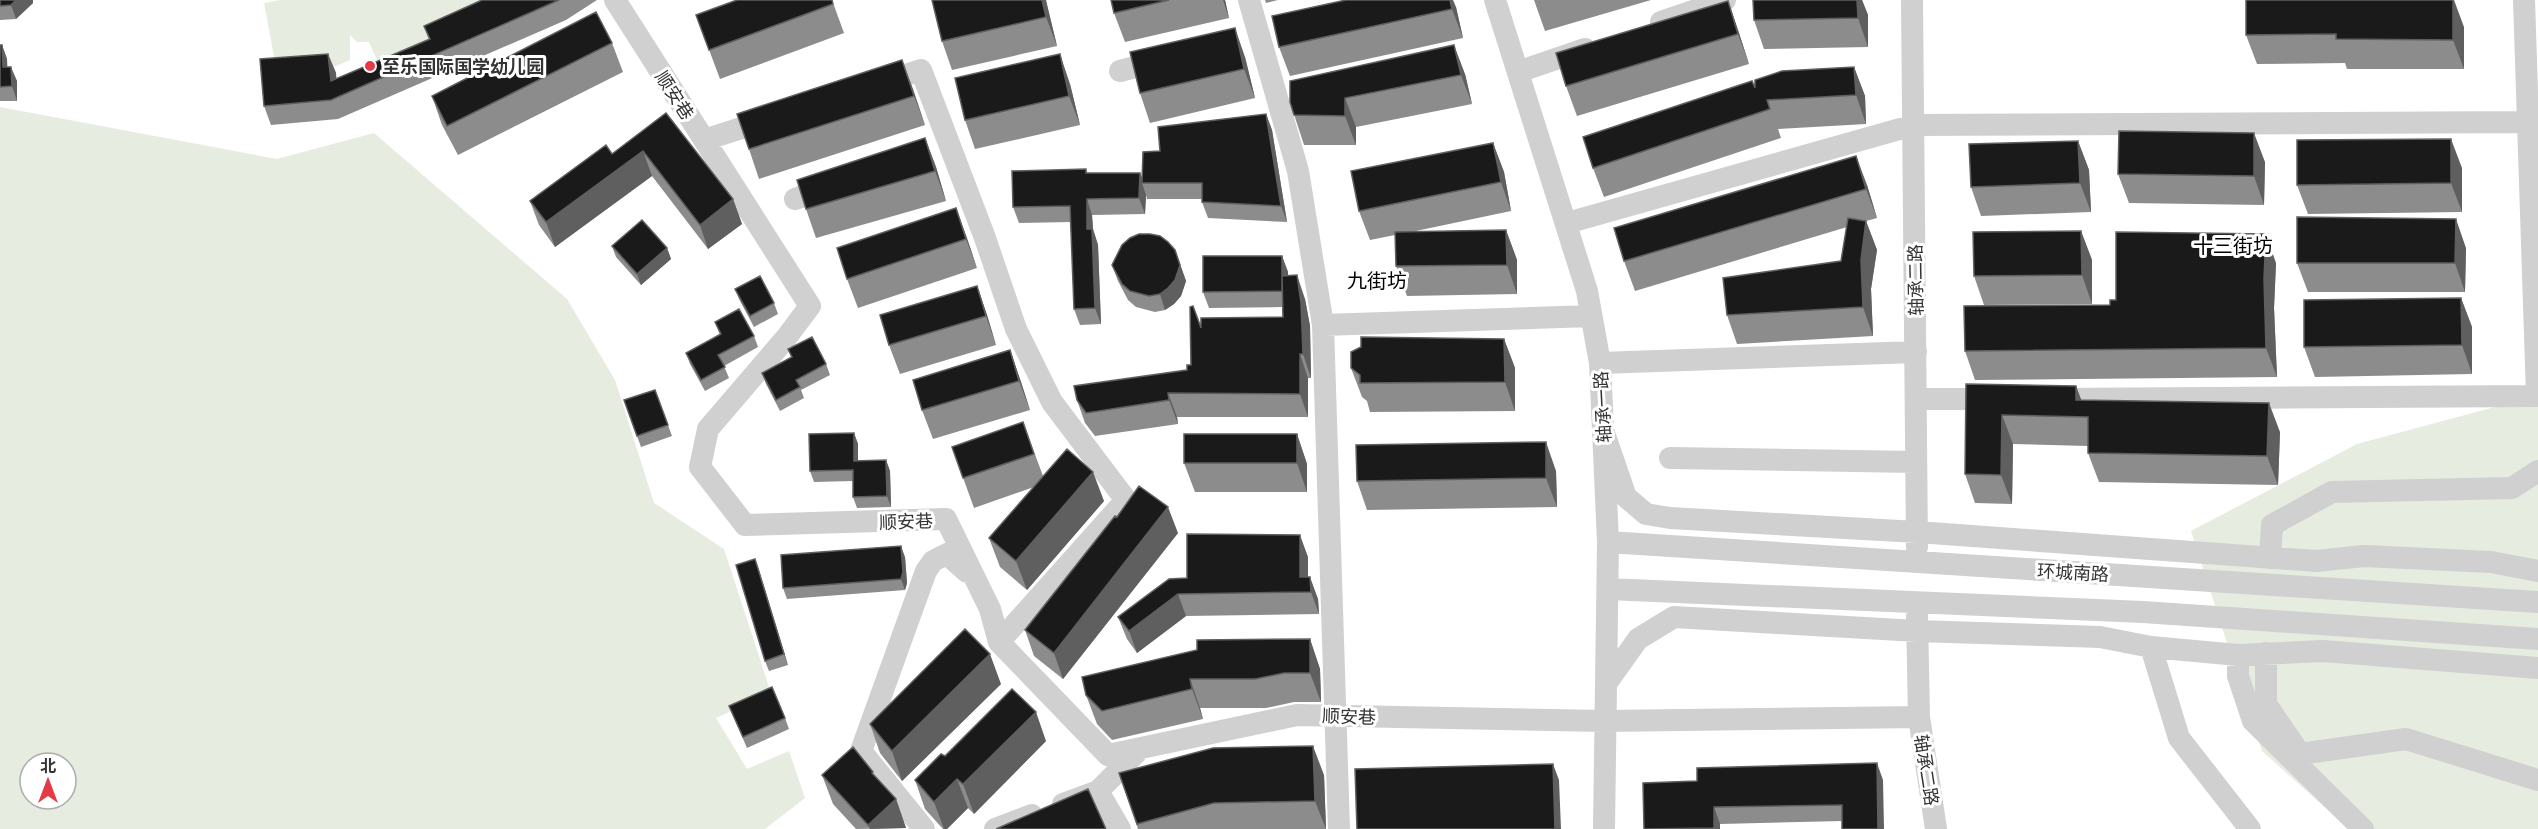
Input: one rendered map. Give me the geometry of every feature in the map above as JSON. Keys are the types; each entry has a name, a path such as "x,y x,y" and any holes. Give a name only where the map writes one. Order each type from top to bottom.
{"street":[{"name":"顺安巷","path":"615,0 810,306 786,338 708,429 700,467 745,525 946,519 990,609 999,642 1108,755 1297,714 1337,717 1605,721 1919,717"},
{"path":"1249,0 1248,38 1276,95 1298,171 1323,325 1339,829"},
{"name":"轴承一路","path":"1495,0 1587,291 1600,363 1608,542 1604,829"},
{"path":"1638,30 1726,0"},
{"name":"轴承二路","path":"1912,0 1917,561"},
{"path":"1916,399 2537,396 2524,0"},
{"path":"1248,38 1282,29"},
{"path":"1518,72 1605,42"},
{"path":"1120,71 1184,54"},
{"path":"856,91 921,70 1016,329 1052,402 1126,500 999,642"},
{"path":"1276,95 1299,90"},
{"path":"704,140 791,112"},
{"path":"1567,223 1914,125 2528,122"},
{"path":"927,152 949,145"},
{"path":"795,199 850,180"},
{"path":"952,220 974,211"},
{"path":"978,292 1000,284"},
{"path":"1323,325 1591,316"},
{"path":"1600,363 1916,352"},
{"path":"1008,365 1030,357"},
{"path":"1603,429 1626,497 1646,514 1670,518 1917,532 2316,561 2364,556 2491,562 2538,571"},
{"path":"1670,458 1917,462"},
{"path":"2270,558 2272,525 2332,492 2512,488 2538,471"},
{"name":"环城南路","path":"1608,542 2538,602"},
{"path":"924,829 861,751 926,571 933,561 947,554 978,584"},
{"name":"环城南路","path":"1608,589 2143,612 2538,639"},
{"name":"轴承二路","path":"1917,603 1919,717 1936,829"},
{"path":"1606,684 1638,639 1674,617 1917,631 2100,637 2151,647 2238,655 2323,651 2538,668"},
{"path":"2151,647 2180,738 2250,829"},
{"path":"2266,653 2266,704 2300,754 2406,739 2538,780"},
{"path":"2238,655 2238,676 2253,721 2363,829"},
{"path":"995,829 1098,791 1141,748"},
{"path":"901,800 918,785"},
{"path":"1098,791 1120,829"}],"shaded area":[{"path":"280,0 523,0 380,67 369,42 357,42 350,35 350,60 336,66 277,72 264,3"},
{"path":"0,107 277,159 374,133 567,299 615,380 654,503 724,549 771,693 716,718 747,769 789,751 805,798 765,829 0,829"},
{"path":"2538,387 2538,829 2349,829 2262,751 2191,531 2357,444 2536,396"}],"building":[{"path":"0,0 16,0 11,5 0,6"},
{"path":"482,0 559,0 331,100 264,106 260,59 328,54 331,81 430,39 424,26"},
{"path":"737,0 832,0 833,4 709,50 696,15"},
{"path":"932,0 1042,0 1046,17 942,41"},
{"path":"1111,0 1169,0 1114,13"},
{"path":"1346,0 1450,0 1452,9 1279,47 1272,16"},
{"path":"1753,0 1857,0 1858,18 1754,20"},
{"path":"2246,0 2453,0 2453,40 2336,39 2336,34 2246,35"},
{"path":"1728,1 1738,34 1566,86 1556,53"},
{"path":"596,12 612,43 447,126 432,96"},
{"path":"1235,28 1244,69 1140,93 1130,52"},
{"path":"0,45 2,45 3,67 11,67 12,86 0,87"},
{"path":"1454,45 1461,75 1345,98 1345,116 1294,115 1290,102 1290,81"},
{"path":"1060,54 1069,96 965,120 955,78"},
{"path":"902,60 914,96 749,149 737,114"},
{"path":"1854,67 1856,95 1767,100 1770,109 1593,168 1583,137 1752,81 1755,88 1755,80 1782,71"},
{"path":"666,113 733,199 700,225 643,151 546,222 530,201 606,145 612,154"},
{"path":"1266,114 1281,206 1202,202 1202,183 1142,183 1143,152 1160,151 1158,127"},
{"path":"2119,131 2254,133 2254,176 2118,174"},
{"path":"925,138 935,171 806,209 797,180"},
{"path":"2451,139 2451,183 2297,185 2297,140"},
{"path":"2078,141 2080,183 1971,187 1969,144"},
{"path":"1493,143 1501,182 1359,211 1351,171"},
{"path":"1856,156 1866,189 1624,261 1614,228"},
{"path":"1086,169 1086,173 1140,173 1139,198 1087,199 1087,229 1092,229 1095,308 1074,309 1070,206 1013,207 1012,171"},
{"path":"956,208 966,239 847,279 837,248"},
{"path":"2297,217 2456,219 2455,263 2297,263"},
{"path":"1848,218 1866,221 1861,260 1863,307 1727,315 1723,278 1841,261"},
{"path":"642,220 667,248 637,274 612,246"},
{"path":"1506,230 1507,265 1396,266 1395,232"},
{"path":"2081,231 2082,275 1974,276 1973,232"},
{"path":"2116,232 2266,234 2264,279 2266,348 1965,351 1964,306 2110,305 2110,300 2116,300"},
{"path":"1139,234 1160,236 1175,250 1180,265 1175,280 1160,294 1149,296 1130,291 1122,284 1112,265 1122,245"},
{"path":"1203,256 1282,256 1282,291 1203,292"},
{"path":"1297,275 1301,303 1303,354 1300,354 1300,394 1168,393 1169,400 1086,413 1077,400 1074,386 1187,370 1187,365 1191,365 1190,307 1193,306 1201,328 1201,318 1283,317 1282,276"},
{"path":"760,276 774,303 750,316 735,289"},
{"path":"977,286 986,316 889,345 880,315"},
{"path":"2461,298 2462,345 2304,347 2304,300"},
{"path":"739,309 754,336 718,355 725,367 701,380 686,353 721,334 715,322"},
{"path":"812,337 826,364 796,380 800,387 776,400 762,373 792,357 788,349"},
{"path":"1361,337 1504,339 1505,382 1360,383 1360,375 1351,368 1351,352 1361,347"},
{"path":"1010,350 1019,381 922,410 913,380"},
{"path":"1966,384 2076,386 2076,400 2269,403 2267,456 2088,453 2088,417 2002,415 2001,475 1965,474"},
{"path":"655,390 668,425 637,436 624,400"},
{"path":"1023,422 1034,454 963,478 952,447"},
{"path":"854,433 854,461 886,460 887,496 853,497 853,470 810,471 809,434"},
{"path":"1184,434 1297,434 1297,463 1184,463"},
{"path":"1546,442 1546,478 1357,481 1356,445"},
{"path":"1067,449 1093,472 1016,561 989,538"},
{"path":"1139,486 1168,507 1054,653 1025,630 1115,516 1117,517"},
{"path":"1187,534 1300,535 1300,577 1310,577 1311,592 1178,594 1129,631 1118,617 1169,579 1187,578"},
{"path":"901,546 903,572 901,579 783,588 781,555"},
{"path":"755,559 784,654 765,661 736,565"},
{"path":"965,629 990,654 892,751 870,724"},
{"path":"1310,639 1310,673 1284,673 1255,679 1190,679 1192,689 1102,711 1086,695 1082,677 1197,650 1197,640"},
{"path":"772,687 785,718 743,737 729,706"},
{"path":"1012,689 1036,712 963,784 957,779 934,802 915,780 941,754 945,756"},
{"path":"1313,746 1315,801 1214,803 1137,824 1119,773 1213,748"},
{"path":"853,747 872,773 896,799 868,825 822,775"},
{"path":"1877,763 1878,829 1842,829 1842,805 1714,807 1714,828 1644,829 1643,783 1697,781 1697,768"},
{"path":"1553,764 1555,829 1357,829 1355,769"},
{"path":"1088,789 1106,829 996,829"}],"place":[{"name":"至乐国际国学幼儿园","path":"370,66"}],"district":[{"name":"十三街坊","path":"2233,245"},
{"name":"九街坊","path":"1377,280"}]}
